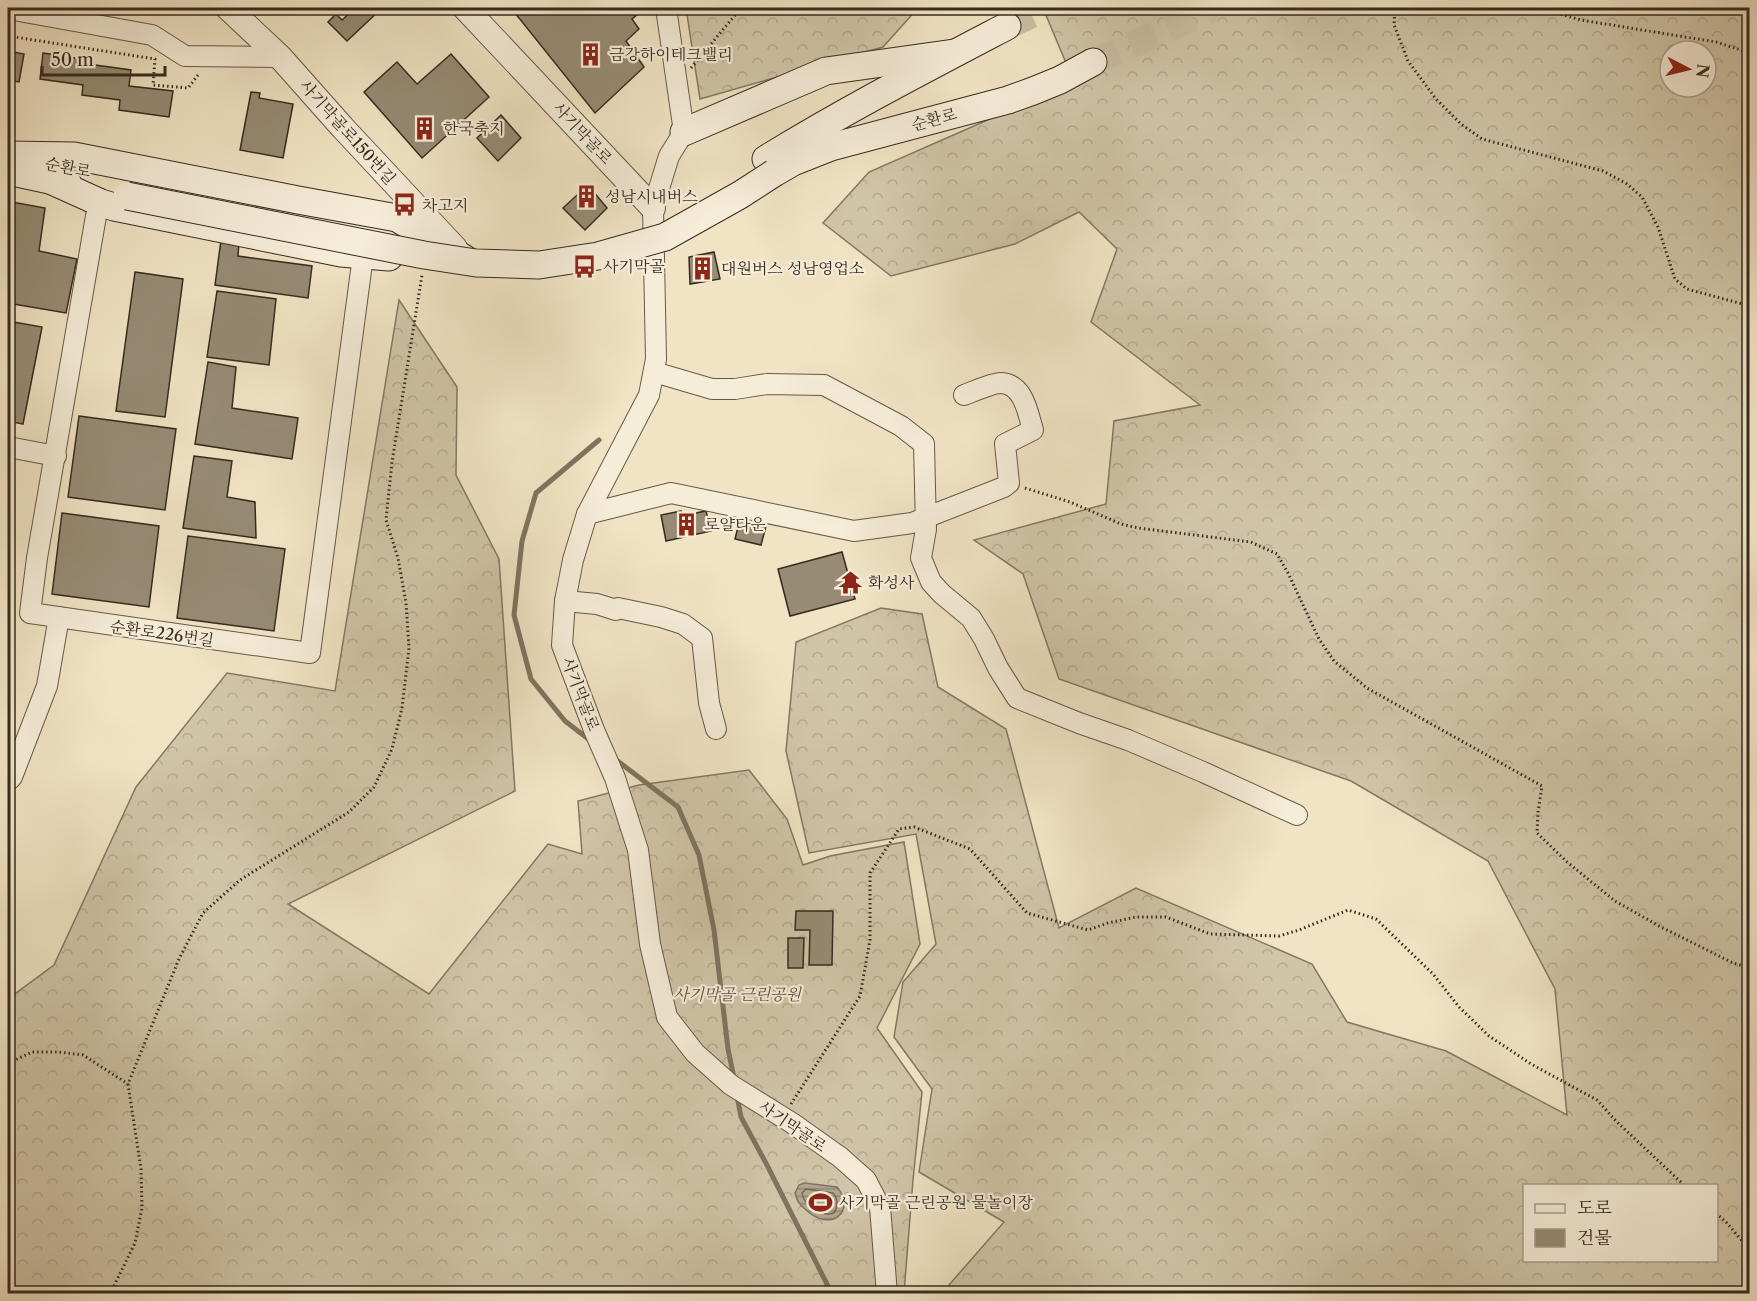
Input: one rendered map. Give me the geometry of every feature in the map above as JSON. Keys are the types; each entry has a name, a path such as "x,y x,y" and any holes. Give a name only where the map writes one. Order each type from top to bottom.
{"main road":[{"path":"128,188 424,255 476,263 539,265 598,256 665,237 713,211 822,124 1007,26"},
{"path":"684,132 826,71 954,53"},
{"name":"순환로","path":"770,166 793,162 831,147 1033,92 1093,62"},
{"path":"8,155 74,156 397,218 465,259"},
{"name":"순환로","path":"8,155 128,188"},
{"name":"순환로","path":"8,171 50,180 128,188"},
{"path":"50,180 101,203 341,253 363,256 465,259"}],"street":[{"name":"사기막골로150번길","path":"228,8 280,57 465,259"},
{"name":"사기막골로","path":"465,8 653,208 656,359 654,372 649,395 587,514 573,560 564,602 562,645 615,778 638,850 650,945 667,1017 695,1053 739,1090 783,1117 840,1157 866,1180 880,1207 887,1293"},
{"path":"653,208 669,156 684,132 666,8"},
{"path":"8,9 152,35 185,56 280,57"},
{"name":"순환로226번길","path":"101,203 96,216 30,613 310,653 363,256"},
{"path":"465,259 549,261 619,247 655,237"},
{"path":"654,372 712,389 735,390 768,384 824,386 901,426 924,444 926,523 921,558 931,582 971,618 1017,698 1128,740 1297,815"},
{"path":"587,514 671,493 854,531 926,523 1005,487 1009,483 1005,444 1033,430 1023,396 1013,387 1001,383 964,395"},
{"path":"8,447 56,456"},
{"path":"564,602 597,604 616,610 618,608 662,617 683,624 702,638 709,703 716,729"},
{"path":"8,782 12,777 47,686 59,617"}],"path":[{"path":"677,86 741,8"},
{"path":"1395,8 1394,25 1408,61 1436,99 1461,124 1482,140 1603,171 1627,184 1642,197 1658,227 1676,279 1687,289 1749,306"},
{"path":"1549,8 1581,20 1716,42 1749,55"},
{"path":"8,36 155,59 153,85 188,88 200,72"},
{"path":"110,1293 135,1243 142,1208 141,1169 128,1084 179,959 203,913 240,880 350,812 374,787 392,749 402,708 409,648 406,603 398,558 386,520 392,462 424,258"},
{"path":"1009,483 1071,502 1122,525 1251,542 1277,554 1297,590 1318,639 1335,661 1367,688 1542,786 1538,833 1567,862 1615,901 1733,963 1749,968"},
{"path":"783,1117 860,996 870,940 870,873 899,829 914,826 970,849 1026,913 1088,930 1136,917 1166,917 1210,934 1279,936 1348,910 1376,919 1433,974 1459,1007 1489,1036 1531,1064 1597,1100 1683,1184"},
{"path":"8,1061 11,1062 32,1052 83,1055 128,1084"},
{"path":"1718,1215 1749,1250"}],"green space":[{"path":"686,8 918,8 883,47 700,99"},
{"path":"1043,8 1749,8 1749,1293 942,1293 1004,1222 919,1172 932,1089 894,1037 903,982 936,944 916,834 809,853 786,751 796,642 881,608 922,614 938,687 1006,729 1059,928 1136,888 1312,964 1347,1022 1446,1051 1567,1115 1555,989 1488,861 1351,781 1059,679 1023,574 974,540 1106,504 1114,421 1200,405 1091,322 1117,249 1079,212 1015,244 891,276 823,223 869,172 1074,82"},
{"name":"사기막골 근린공원","path":"399,300 457,387 456,475 499,559 515,791 288,904 429,994 548,844 582,854 578,801 639,785 749,770 787,819 803,865 830,856 904,842 920,944 877,1028 922,1092 904,1293 8,1293 8,999 54,965 136,787 227,673 335,691"}],"water":[{"name":"사기막골 근린공원 물놀이장","path":"804,1183 837,1187 844,1204 843,1211 832,1219 824,1219 815,1216 801,1206 795,1193 799,1185"}],"building":[{"path":"355,8 382,8 347,41 328,22 336,14 342,20"},
{"name":"금강하이테크밸리","path":"511,8 642,8 643,10 632,19 639,29 626,41 644,67 595,113"},
{"path":"8,51 24,54 19,82 8,80"},
{"path":"43,53 81,59 81,63 131,70 129,86 173,91 169,117 119,110 120,100 82,95 83,85 40,79"},
{"name":"한국축지","path":"451,54 489,97 422,158 364,92 397,62 417,84"},
{"path":"251,92 260,93 259,98 293,104 283,158 240,150"},
{"path":"501,115 521,138 498,161 477,138"},
{"name":"성남시내버스","path":"588,185 607,208 585,230 563,208"},
{"path":"12,202 45,208 39,251 77,259 66,313 8,303 8,228"},
{"path":"221,240 239,242 238,256 312,266 308,298 215,285"},
{"name":"대원버스 성남영업소","path":"714,252 720,279 690,284 689,257"},
{"path":"135,272 183,279 165,417 116,411"},
{"path":"217,291 276,299 269,365 207,357"},
{"path":"8,321 42,327 23,424 8,421"},
{"path":"208,362 236,367 232,408 298,418 292,459 195,444"},
{"path":"79,416 176,429 165,510 68,497"},
{"path":"194,456 232,461 227,497 255,502 256,538 183,528"},
{"name":"로얄타운","path":"681,511 681,516 706,511 711,531 666,541 661,515"},
{"path":"62,513 159,526 149,607 52,594"},
{"path":"740,519 766,526 761,545 735,539"},
{"path":"188,536 285,549 274,631 177,618"},
{"path":"842,552 855,599 790,616 778,569"},
{"path":"796,911 833,911 832,965 809,965 810,930 795,930"},
{"path":"788,938 804,938 803,968 788,968"}],"waterway":[{"path":"591,741 565,721 531,679 514,615 522,541 536,493 599,440"},
{"path":"615,759 678,807 699,855 714,930 728,1049 734,1078"},
{"path":"737,1096 741,1117 832,1294"}],"tunnel":[{"path":"1007,26 1046,8"},
{"path":"1093,62 1214,8"}],"place":[{"name":"금강하이테크밸리","path":"591,54"},
{"name":"한국축지","path":"425,128"},
{"name":"성남시내버스","path":"587,196"},
{"name":"차고지","path":"404,205"},
{"name":"사기막골","path":"585,266"},
{"name":"대원버스 성남영업소","path":"703,268"},
{"name":"로얄타운","path":"686,524"},
{"name":"화성사","path":"850,582"},
{"name":"사기막골 근린공원 물놀이장","path":"821,1202"}]}
